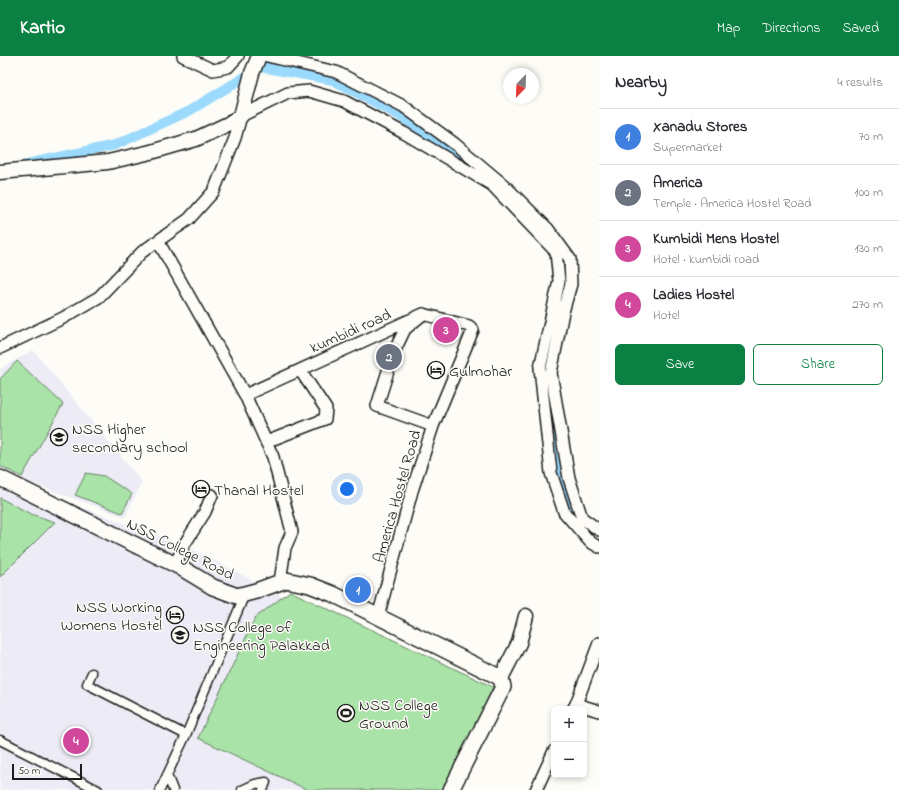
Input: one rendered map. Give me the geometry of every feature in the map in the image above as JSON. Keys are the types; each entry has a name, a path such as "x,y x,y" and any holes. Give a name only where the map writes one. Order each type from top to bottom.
{"main road":[{"name":"NSS College Road","path":"0,478 213,587 237,596 286,580 310,585 333,594 501,678"},
{"path":"451,790 503,687 501,678"}],"street":[{"path":"183,56 212,70 228,67 238,56"},
{"path":"0,348 63,318 99,297 142,252 190,219 214,191 235,138 252,73 259,56"},
{"path":"267,56 336,72 403,106 455,144 505,186 548,229 570,259 571,284 563,312 551,373 569,478 582,518 599,530"},
{"path":"0,172 108,162 151,152 196,139 288,93 309,91 344,102 404,133 492,184 556,252 559,281 540,368 551,473 564,512 590,542 599,547"},
{"path":"158,241 245,395 273,457 292,532 284,548 280,582"},
{"path":"423,314 469,326 473,330 433,426"},
{"name":"kumbidi road","path":"245,395 423,314"},
{"name":"kumbidi road","path":"394,352 405,329 423,314"},
{"name":"America Hostel Road","path":"378,617 412,491 433,426 377,406 394,352"},
{"path":"266,442 325,420 326,409 300,370"},
{"path":"186,572 176,564 184,545 205,512 212,495"},
{"path":"160,790 186,734 244,594"},
{"path":"501,678 519,643 526,616"},
{"path":"574,706 599,643"},
{"path":"92,673 87,684 186,734"},
{"path":"587,709 599,711"},
{"path":"0,740 98,790"},
{"path":"536,790 551,758"},
{"path":"167,775 173,790"},
{"path":"242,790 255,784 266,782 263,790"}],"shaded area":[{"path":"33,350 142,482 125,517 31,483 0,467 0,369"},
{"name":"NSS College of Engineering Palakkad","path":"0,472 39,492 184,545 283,597 434,790 0,790"}],"green space":[{"path":"17,361 63,404 22,477 0,466 0,379"},
{"path":"86,473 104,476 132,494 122,513 75,495"},
{"path":"0,498 31,514 55,522 0,577"},
{"name":"NSS College Ground","path":"290,591 493,687 445,790 308,790 198,738 255,618"}],"waterway":[{"path":"27,164 115,145 189,111 261,67 333,80 397,114 484,175"},
{"path":"547,383 545,373 550,352"},
{"path":"553,415 563,482 573,517 581,522"}],"place":[{"name":"Kumbidi Mens Hostel","path":"446,330"},
{"name":"America","path":"389,357"},
{"name":"Gulmohar","path":"436,370"},
{"name":"NSS Higher secondary school","path":"59,437"},
{"name":"Thanal Hostel","path":"201,489"},
{"name":"Xanadu Stores","path":"358,590"},
{"name":"NSS Working Womens Hostel","path":"175,615"},
{"name":"NSS College of Engineering Palakkad","path":"180,635"},
{"name":"NSS College Ground","path":"346,713"},
{"name":"Ladies Hostel","path":"76,741"}]}
